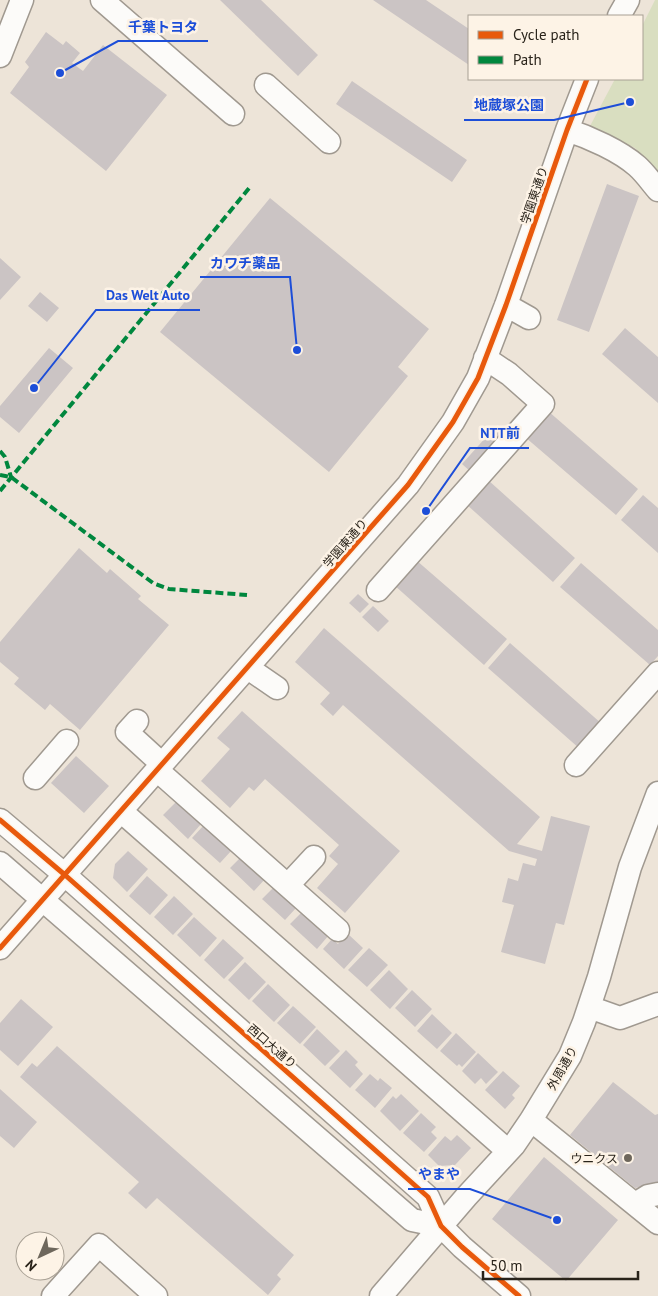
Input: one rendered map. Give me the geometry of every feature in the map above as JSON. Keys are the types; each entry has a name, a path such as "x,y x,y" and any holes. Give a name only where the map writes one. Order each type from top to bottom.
{"street":[{"path":"0,56 22,0"},
{"path":"102,0 233,114"},
{"path":"620,15 628,0"},
{"name":"学園東通り","path":"0,948 122,812 408,485 453,422 478,378 587,80"},
{"path":"266,85 329,142"},
{"path":"567,130 621,154 636,165 658,190"},
{"path":"506,305 529,318"},
{"path":"378,590 543,404 509,374 485,358"},
{"path":"248,668 269,681 276,688"},
{"path":"576,765 658,673"},
{"path":"137,721 127,732 160,767 338,930"},
{"path":"35,778 67,741"},
{"name":"外周通り","path":"381,1296 508,1151 531,1120 570,1056 589,1007 630,866 658,793"},
{"path":"122,812 508,1151"},
{"name":"西口大通り","path":"0,820 428,1197 441,1226 462,1247 519,1296"},
{"path":"288,885 314,857"},
{"path":"0,863 412,1220 441,1226"},
{"path":"589,1007 620,1018 658,1004"},
{"path":"531,1120 658,1223"},
{"path":"635,1204 648,1196 658,1194"},
{"path":"53,1296 99,1245 156,1296"}],"green space":[{"path":"655,0 658,0 658,174 635,148 590,126 614,80 643,80 643,24"}],"building":[{"path":"220,0 261,0 318,55 298,76"},
{"path":"373,0 426,0 468,28 468,64"},
{"path":"46,32 63,45 66,41 80,53 72,63 83,71 103,45 167,95 106,171 10,93 29,67 25,62"},
{"path":"352,81 467,160 452,182 336,104"},
{"path":"607,184 639,196 589,332 557,320"},
{"path":"270,198 429,329 398,367 408,376 329,472 160,332"},
{"path":"0,258 21,277 0,300"},
{"path":"40,292 59,308 47,322 28,306"},
{"path":"625,328 658,357 658,403 602,354"},
{"path":"49,348 73,368 19,433 0,417 0,406"},
{"path":"548,411 638,489 616,515 525,437"},
{"path":"496,426 504,431 471,472 462,464"},
{"path":"488,480 575,558 553,582 466,504"},
{"path":"643,495 658,508 658,553 621,520"},
{"path":"79,548 107,573 110,569 141,596 138,599 169,625 80,730 50,704 45,710 14,684 19,678 0,662 0,642"},
{"path":"416,560 507,639 484,665 394,585"},
{"path":"581,563 658,630 658,656 650,665 560,587"},
{"path":"358,594 369,604 360,613 349,603"},
{"path":"373,606 389,621 378,632 362,617"},
{"path":"324,628 540,817 517,844 542,851 551,816 590,826 564,925 556,923 545,964 501,952 514,905 502,902 508,878 518,881 523,863 535,866 537,859 509,851 343,705 333,716 320,704 330,693 295,662"},
{"path":"510,643 602,724 580,749 488,668"},
{"path":"242,711 400,851 345,913 317,888 338,864 329,856 339,845 265,779 254,791 249,787 230,808 201,781 230,749 217,738"},
{"path":"76,756 109,786 84,813 51,783"},
{"path":"177,801 201,824 188,839 163,815"},
{"path":"204,825 231,851 220,863 192,838"},
{"path":"128,851 148,869 127,892 113,878 115,864"},
{"path":"242,856 266,878 254,891 230,868"},
{"path":"147,876 168,895 150,915 129,896"},
{"path":"274,887 296,908 285,920 262,899"},
{"path":"174,896 193,914 173,935 154,917"},
{"path":"303,911 329,935 317,949 290,924"},
{"path":"194,917 217,938 200,957 177,935"},
{"path":"347,933 363,948 344,969 323,949 332,939 338,944"},
{"path":"223,939 244,958 224,979 204,960"},
{"path":"369,948 388,965 367,987 348,970"},
{"path":"245,962 266,982 249,1000 228,980"},
{"path":"389,970 408,989 390,1009 370,990"},
{"path":"268,984 290,1005 274,1022 252,1001"},
{"path":"412,990 432,1009 415,1027 395,1008"},
{"path":"21,999 53,1027 18,1066 0,1050 0,1023"},
{"path":"293,1006 316,1027 300,1044 277,1023"},
{"path":"432,1014 452,1033 437,1049 417,1031"},
{"path":"317,1029 340,1051 325,1066 303,1045"},
{"path":"456,1033 476,1052 462,1067 459,1064 457,1066 440,1051"},
{"path":"57,1046 294,1255 277,1275 281,1279 268,1295 157,1198 146,1209 128,1193 139,1182 20,1077 32,1063 37,1067"},
{"path":"346,1050 358,1062 355,1065 363,1074 350,1088 329,1068"},
{"path":"478,1053 498,1072 486,1084 481,1078 475,1084 462,1071"},
{"path":"503,1071 520,1086 512,1095 515,1098 505,1109 485,1090"},
{"path":"370,1074 378,1081 380,1078 392,1088 375,1108 355,1090"},
{"name":"ウニクス","path":"613,1082 655,1115 658,1114 658,1182 635,1188 570,1135"},
{"path":"0,1089 37,1122 14,1148 0,1136"},
{"path":"401,1094 419,1111 400,1131 380,1111 393,1096 396,1099"},
{"path":"421,1113 436,1127 431,1132 437,1138 424,1152 403,1133"},
{"path":"457,1135 471,1148 455,1165 439,1166 428,1155 445,1136 451,1141"},
{"path":"544,1157 618,1220 566,1281 492,1219"}],"marked path":[{"path":"0,491 250,187"},
{"path":"0,451 5,457 11,477"},
{"path":"0,475 11,477 153,583 169,589 247,595"}],"cycle path":[{"path":"0,948 408,485 453,422 478,378 587,80"},
{"path":"0,820 65,875 428,1197 441,1226 462,1247 519,1296"}],"place":[{"name":"千葉トヨタ","path":"60,73"},
{"name":"地蔵塚公園","path":"630,102"},
{"name":"カワチ薬品","path":"297,350"},
{"name":"Das Welt Auto","path":"34,388"},
{"name":"NTT前","path":"426,511"},
{"name":"ウニクス","path":"628,1158"},
{"name":"やまや","path":"557,1220"}]}
